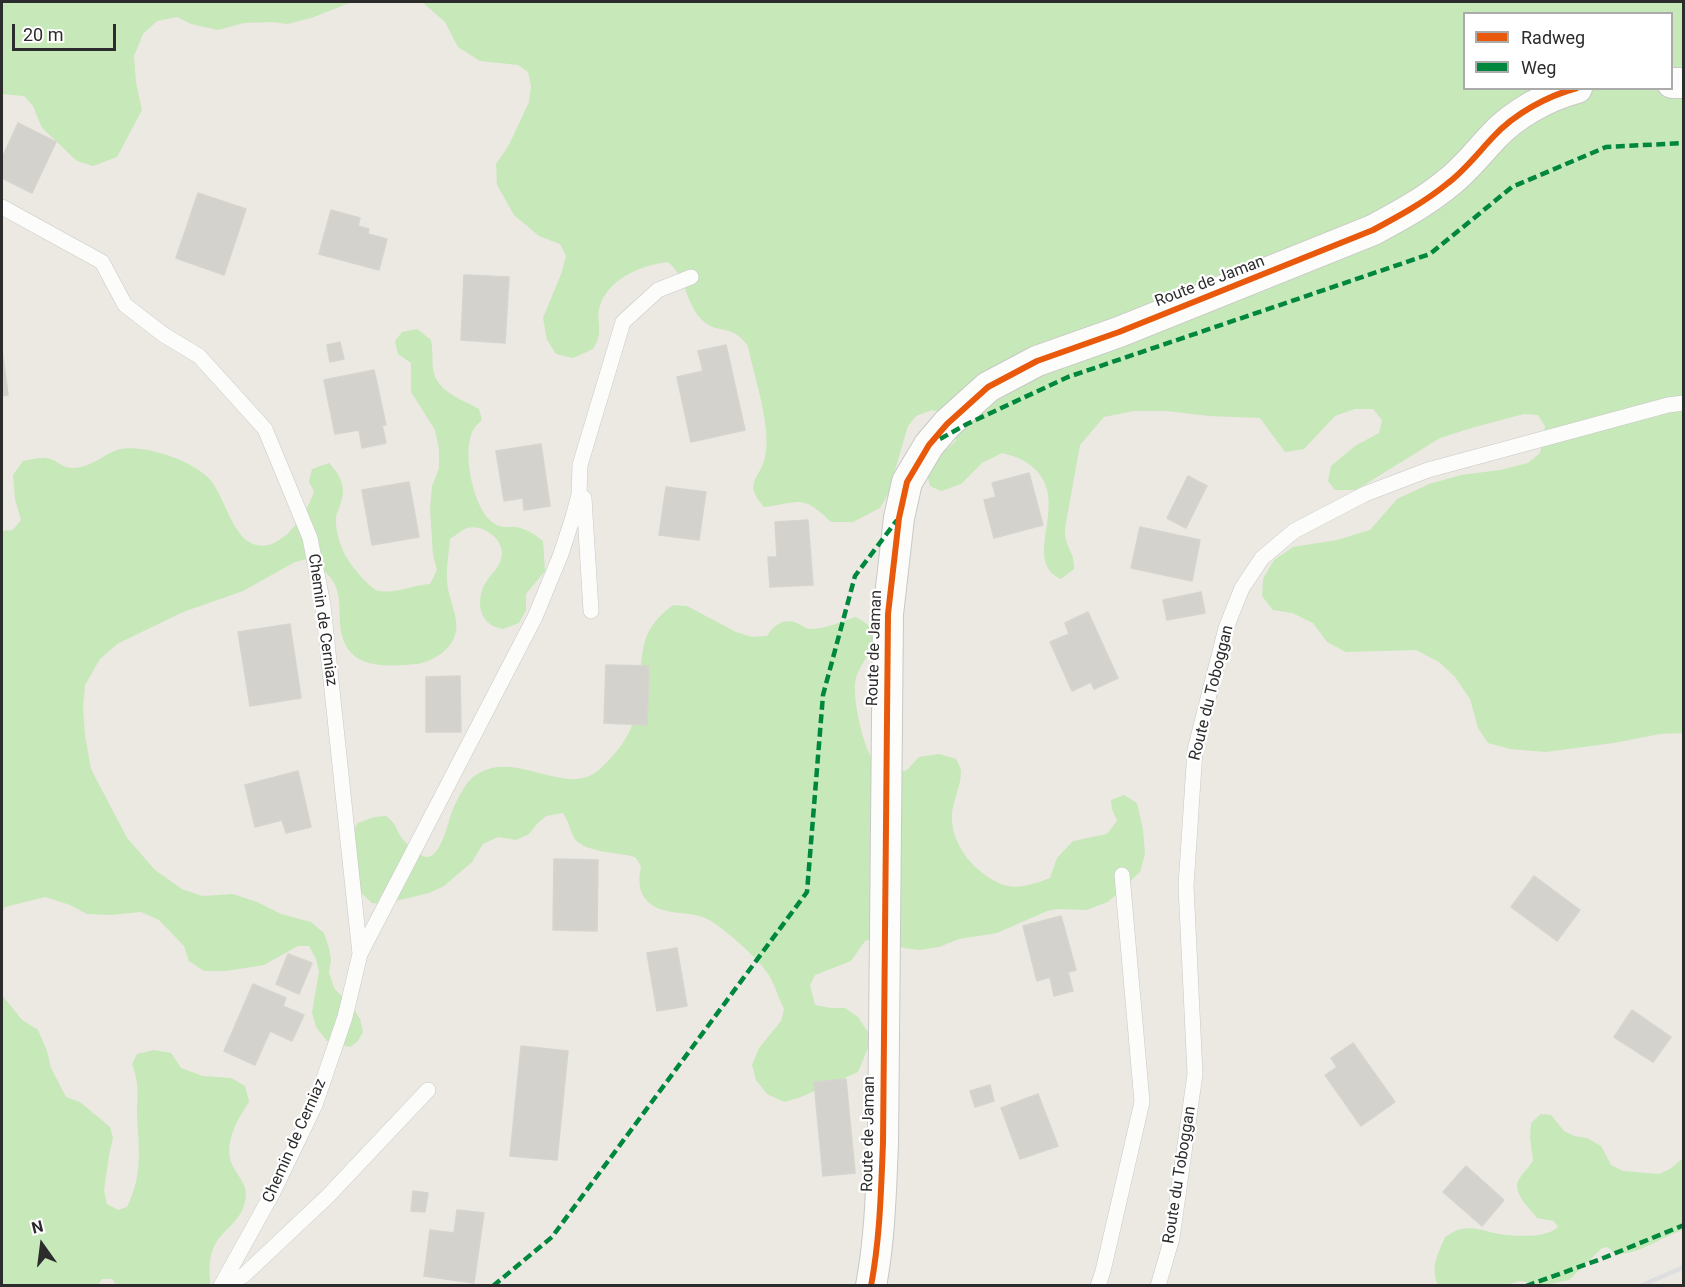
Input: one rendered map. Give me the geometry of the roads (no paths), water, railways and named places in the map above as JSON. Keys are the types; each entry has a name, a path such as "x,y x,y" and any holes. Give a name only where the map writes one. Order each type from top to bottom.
{"street":[{"name":"Route de Jaman","path":"871,1286 881,1217 883,1143 888,615 899,518 907,482 929,445 947,424 988,387 1037,361 1119,332 1373,230 1408,212 1448,183 1474,160 1494,135 1516,118 1539,103 1572,90"}],"lane":[{"name":"Chemin de Cerniaz","path":"2,207 102,262 125,305 164,335 199,356 265,429 310,538 321,594 360,954"},
{"name":"Chemin de Cerniaz","path":"222,1286 273,1192 315,1106 345,1017 360,954 535,617 561,554 579,495 580,465 623,322 658,290 692,277"},
{"name":"Route du Toboggan","path":"1158,1286 1172,1238 1195,1074 1186,886 1195,750 1226,628 1242,588 1262,558 1294,531 1365,494 1428,470 1668,405 1683,403"},
{"path":"579,495 584,498 591,611"},
{"path":"1098,1286 1142,1102 1122,875"},
{"path":"222,1286 243,1276 327,1197 428,1090"}],"railway":[{"path":"1640,1286 1684,1267"}]}
